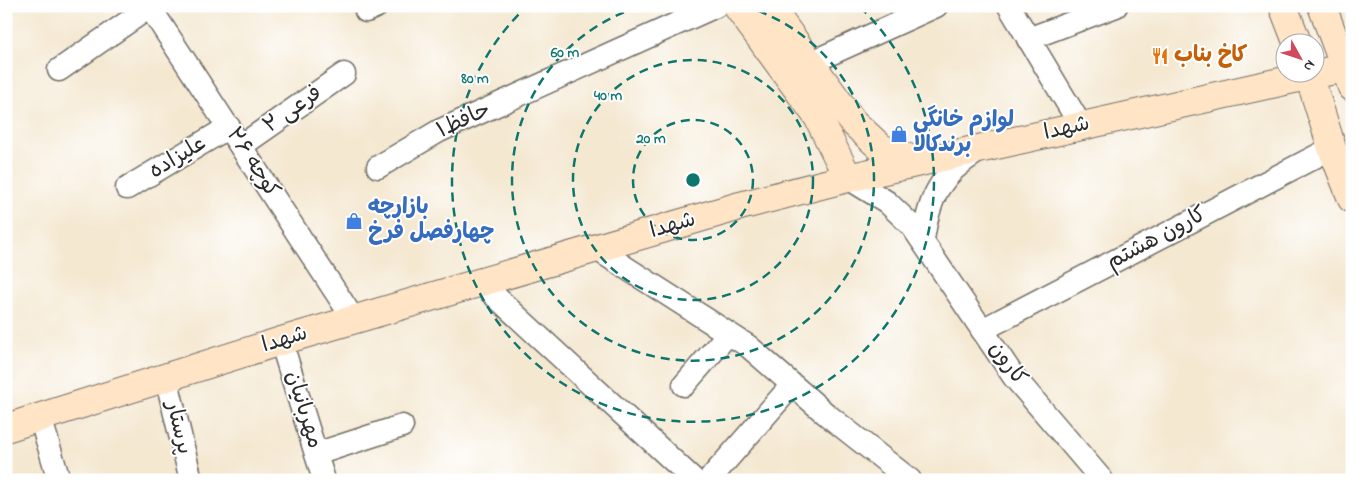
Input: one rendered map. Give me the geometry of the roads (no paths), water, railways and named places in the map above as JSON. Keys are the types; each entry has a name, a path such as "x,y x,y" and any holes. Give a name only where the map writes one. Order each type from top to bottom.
{"street":[{"name":"حافظ۱","path":"378,167 439,131 716,6"},
{"path":"737,6 818,117 848,178"},
{"path":"769,6 853,122 880,148 919,162"},
{"path":"810,63 936,6"},
{"path":"1009,6 1081,126"},
{"path":"1028,39 1116,6"},
{"path":"1283,6 1293,32"},
{"path":"1322,6 1349,73"},
{"path":"59,70 150,7"},
{"name":"کوچه ۲۶","path":"150,7 354,320"},
{"name":"شهدا","path":"1326,74 1349,73"},
{"name":"فرعی ۲","path":"241,146 344,74"},
{"name":"شهدا","path":"6,428 281,341 595,248 848,178 1276,82"},
{"path":"1311,82 1332,148 1352,199"},
{"name":"علیزاده","path":"127,188 229,127"},
{"name":"کارون هشتم","path":"982,330 1332,148"},
{"path":"923,240 927,212 939,186 958,164 982,149"},
{"name":"کارون","path":"848,178 887,202 923,240 1014,377 1102,480"},
{"path":"595,248 748,346 895,476"},
{"path":"481,283 694,480"},
{"path":"684,385 728,334"},
{"name":"مهربانیان","path":"281,341 324,480"},
{"name":"پرستار","path":"166,377 191,480"},
{"path":"709,480 792,385"},
{"path":"40,417 59,480"},
{"path":"316,454 402,426"}],"place":[{"name":"کاخ بناب","path":"1160,56"},
{"name":"لوازم خانگی برندکالا","path":"899,134"},
{"name":"بازارچه چهارفصل فرخ","path":"354,221"}]}
